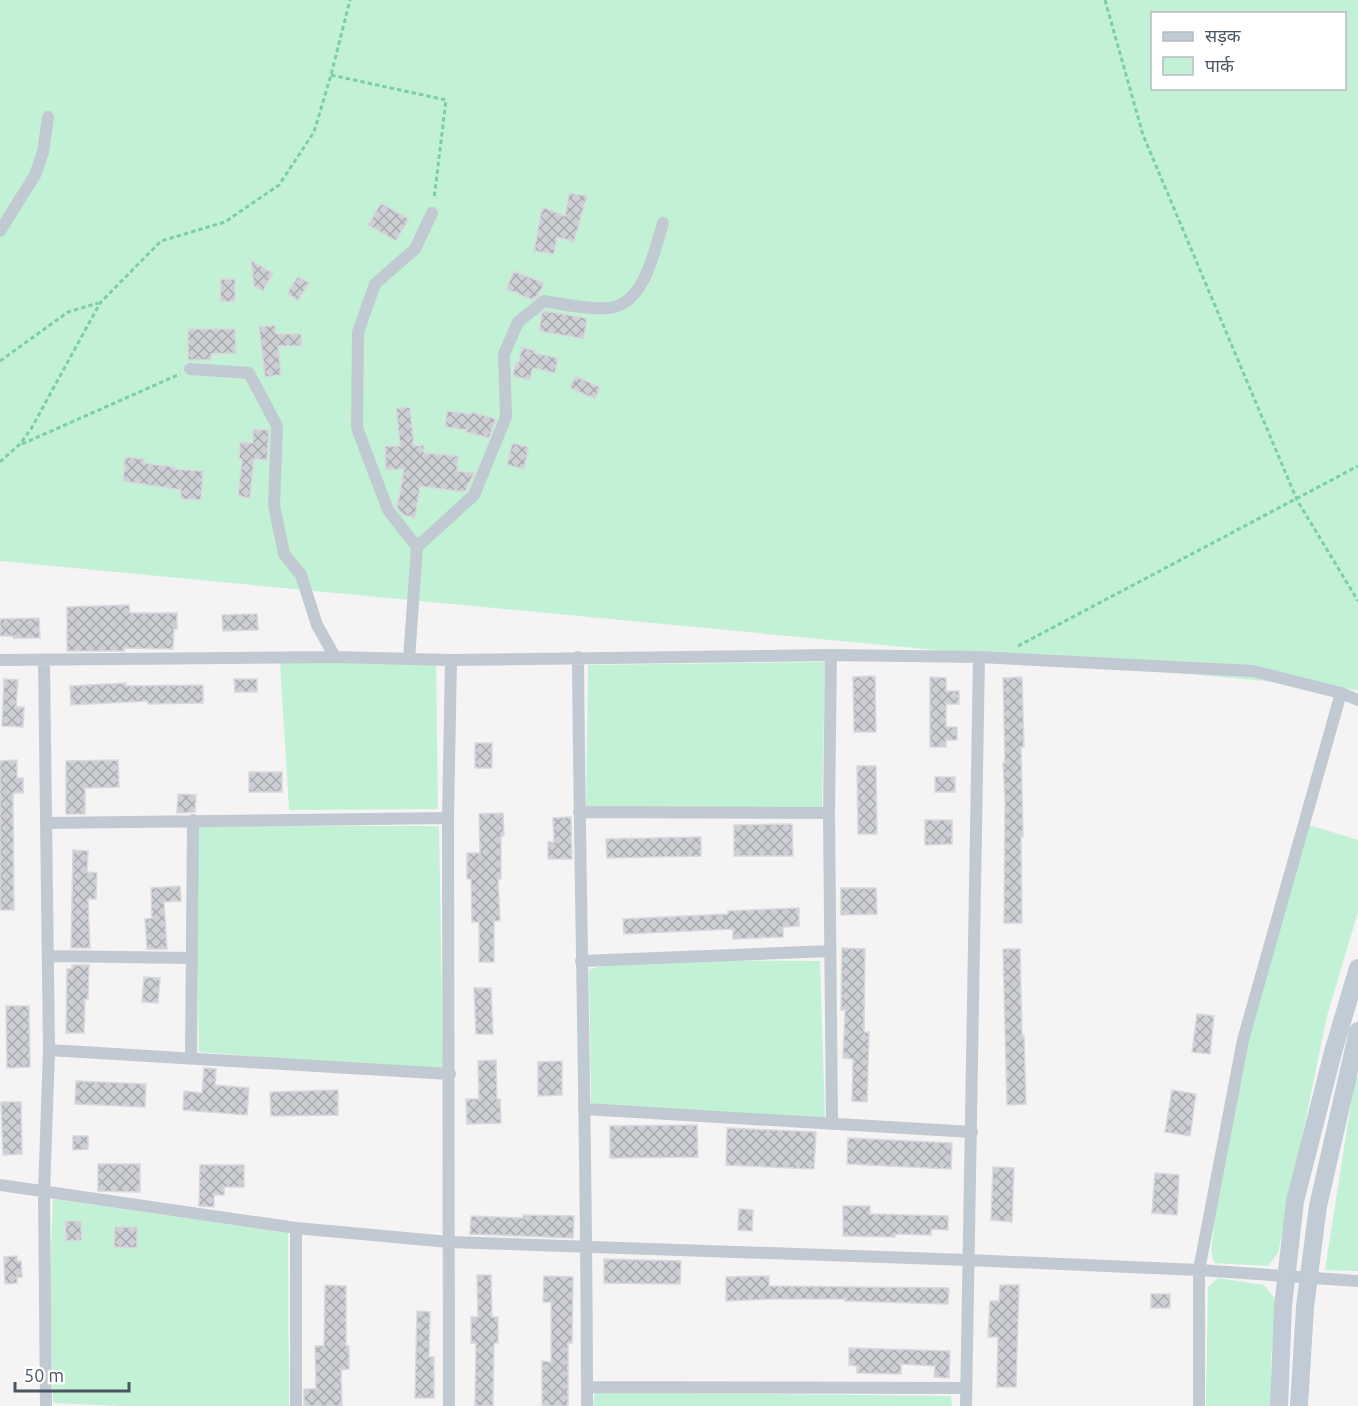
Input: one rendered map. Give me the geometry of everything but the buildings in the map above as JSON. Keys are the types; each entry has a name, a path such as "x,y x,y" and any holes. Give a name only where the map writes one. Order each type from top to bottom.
{"street":[{"path":"0,231 35,175 43,152 48,117"},
{"path":"409,659 417,547 388,510 357,428 358,332 375,284 415,249 432,213"},
{"path":"417,547 474,495 506,417 504,354 518,322 544,301 610,308 622,302 639,289 648,273 663,223"},
{"path":"190,369 249,374 278,426 274,505 284,554 300,575 317,625 335,657"},
{"path":"831,655 829,813 832,1124"},
{"path":"0,660 335,657 451,660 831,655 979,657 1253,671 1341,693 1358,700"},
{"path":"578,657 587,1247 587,1406"},
{"path":"966,1406 979,657"},
{"path":"44,660 49,1050 44,1193 46,1406"},
{"path":"449,1406 448,818 451,660"},
{"path":"1199,1406 1199,1270 1243,1040 1341,693"},
{"path":"579,812 829,813"},
{"path":"46,823 448,818"},
{"path":"191,1058 193,820"},
{"path":"581,961 830,951"},
{"path":"48,957 192,958"},
{"path":"1279,1406 1285,1276 1294,1201 1358,969"},
{"path":"1299,1406 1308,1278 1318,1206 1351,1077 1358,1031"},
{"path":"49,1050 450,1074"},
{"path":"1325,1084 1351,1077"},
{"path":"584,1109 972,1132"},
{"path":"0,1185 296,1228 449,1242 968,1260 1199,1270 1358,1281"},
{"path":"296,1228 296,1406"},
{"path":"587,1386 966,1388"}],"path":[{"path":"0,462 20,444 31,429 100,303 161,241 225,222 279,185 314,132 350,0"},
{"path":"1105,0 1143,135 1297,500 1358,600"},
{"path":"331,75 446,99 432,213"},
{"path":"0,361 68,312 100,303"},
{"path":"20,444 190,369"},
{"path":"993,659 1358,466"}],"green space":[{"path":"0,0 1358,0 1358,690 0,561"},
{"path":"280,662 436,664 438,809 289,810"},
{"path":"825,662 822,809 586,811 588,665"},
{"path":"1306,824 1358,840 1358,912 1327,1016 1278,1253 1268,1266 1214,1263 1211,1252 1220,1167 1244,1054"},
{"path":"195,826 439,826 443,1071 199,1052"},
{"path":"633,960 820,961 825,1118 591,1105 589,969"},
{"path":"1355,1077 1358,1078 1358,1271 1325,1270"},
{"path":"53,1199 288,1233 289,1406 122,1406 53,1403 50,1270"},
{"path":"1218,1278 1264,1285 1277,1301 1271,1358 1271,1406 1206,1406 1208,1287"},
{"path":"595,1392 951,1396 952,1406 593,1406"}]}
